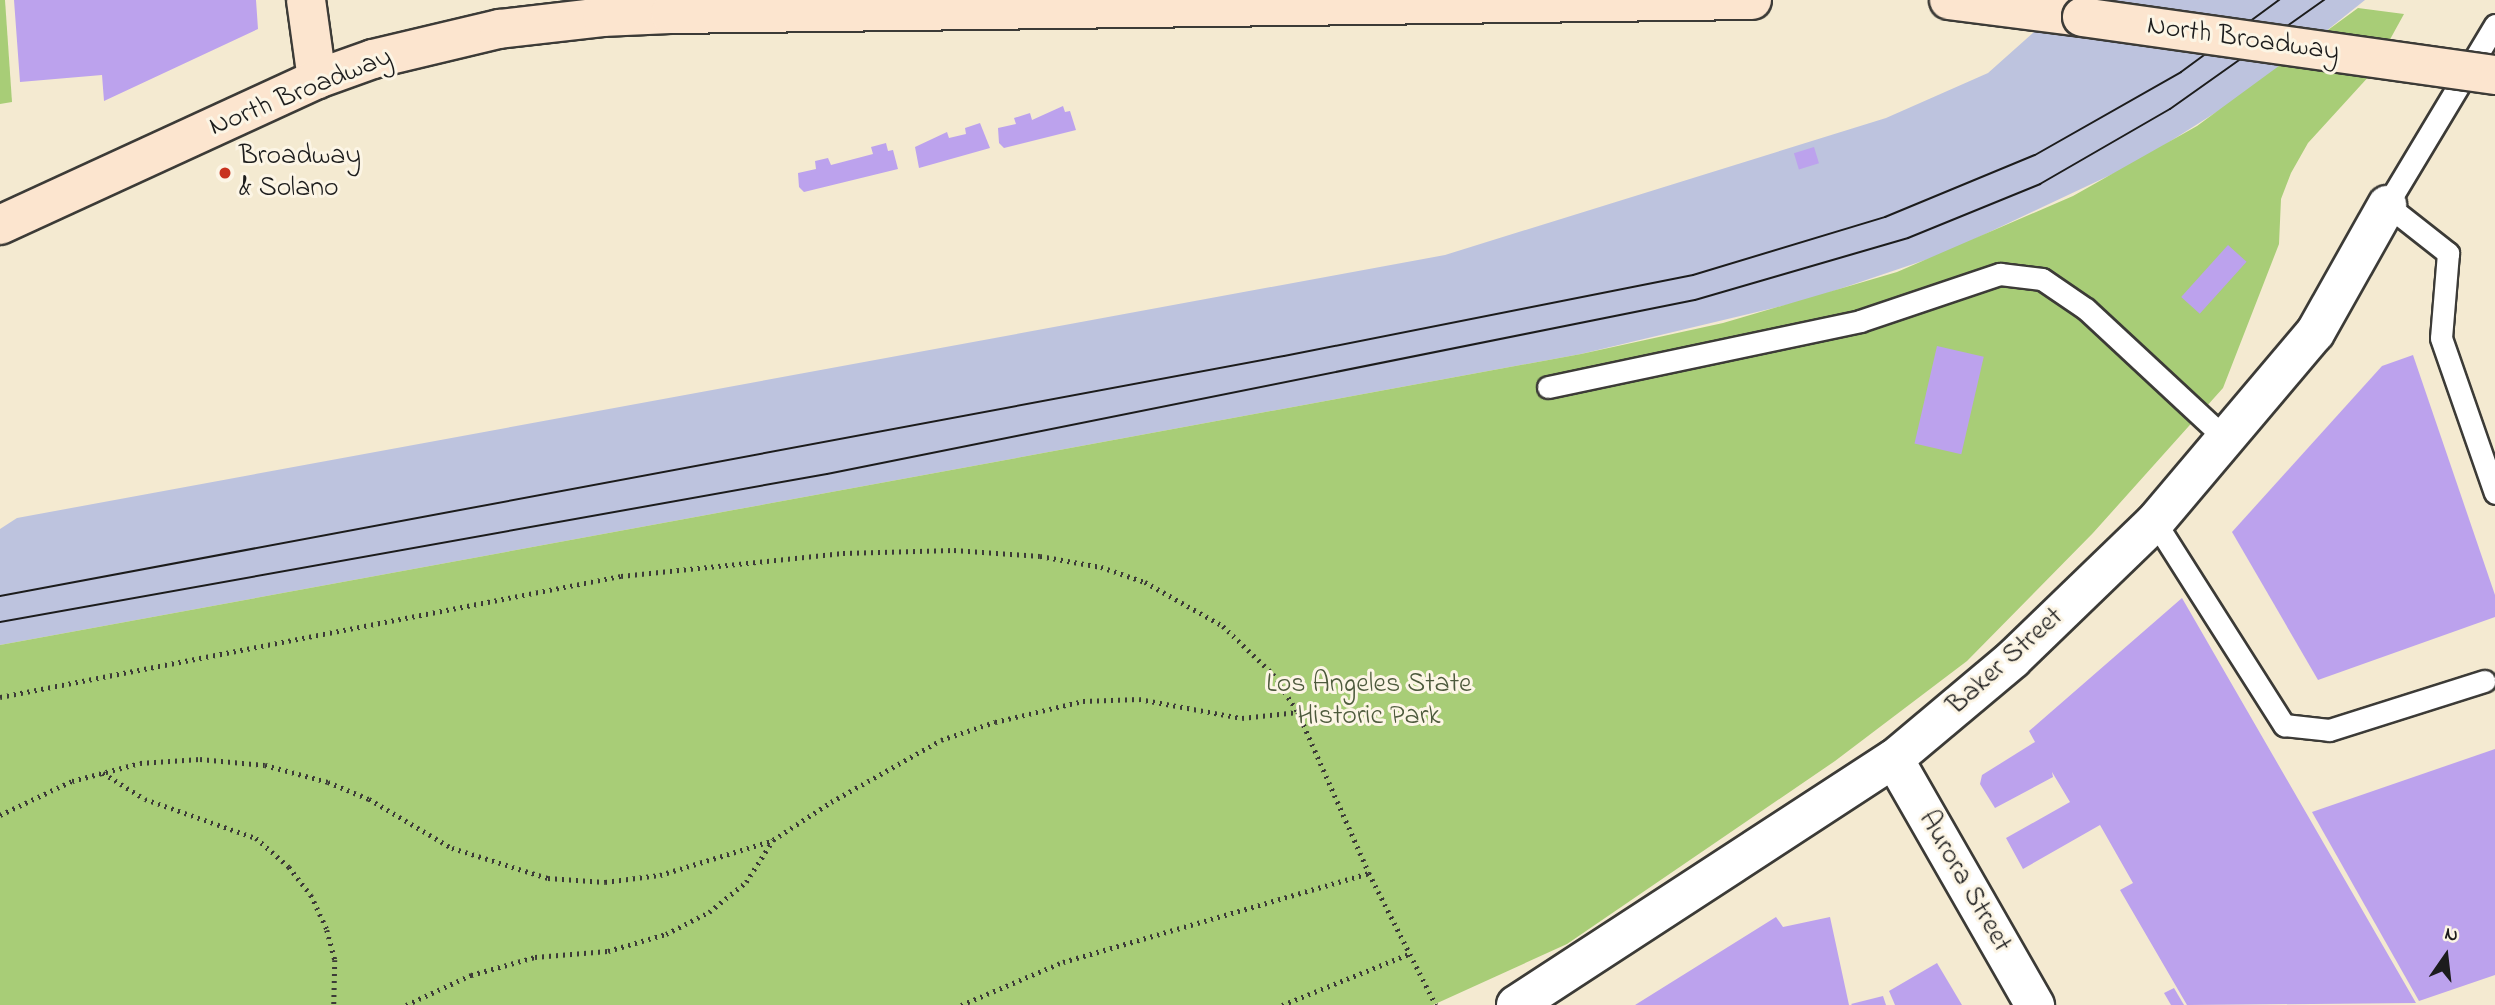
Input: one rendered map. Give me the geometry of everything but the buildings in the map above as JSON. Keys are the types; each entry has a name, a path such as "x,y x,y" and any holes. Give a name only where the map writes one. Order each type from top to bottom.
{"main road":[{"path":"306,0 317,79"},
{"name":"North Broadway","path":"0,225 317,79 385,56 499,29 602,17 871,6 1752,0"},
{"name":"North Broadway","path":"1960,1 2495,75"}],"street":[{"name":"Baker Street","path":"1516,1005 1894,759 2013,659 2155,522 2315,333 2386,205"},
{"name":"Aurora Street","path":"1894,759 2035,1005"}],"lane":[{"path":"2495,25 2386,205 2448,253 2441,338 2495,493"},
{"path":"1548,387 1860,321 2000,274 2042,279 2086,309 2225,438"},
{"path":"2155,522 2284,725 2329,730 2484,681"}],"path":[{"path":"0,696 621,576 843,553 954,550 1040,556 1101,567 1144,582 1223,626 1273,674 1298,712 1369,873 1436,1005"},
{"path":"0,815 72,780 140,763 200,759 265,765 328,782 369,799 452,848 548,878 605,882 660,875 773,840 941,740 1083,701 1139,699 1242,718 1298,712"},
{"path":"102,772 145,799 256,838 289,867 311,895 327,930 335,960 334,1005"},
{"path":"406,1005 471,975 535,957 608,951 666,934 709,912 746,882 773,840"},
{"path":"961,1005 1063,962 1369,873"},
{"path":"1282,1005 1409,954"}],"shaded area":[{"path":"2070,0 2365,0 2256,87 2136,163 1943,254 1807,300 1581,354 0,645 0,529 17,518 1445,255 1886,118 1988,73"}],"green space":[{"path":"0,0 5,0 12,102 0,104"},
{"name":"Los Angeles State Historic Park","path":"2358,8 2404,14 2371,74 2308,143 2291,173 2281,199 2279,244 2223,388 2093,533 1967,661 1835,761 1567,944 1433,1005 0,1005 0,645 1581,354 1723,323 1897,272 2073,196 2197,126"}],"tram line":[{"path":"0,596 1284,356 1693,275 1885,217 2035,155 2181,72 2279,0"},
{"path":"0,622 827,474 1695,300 1908,238 2040,184 2170,109 2324,0"}],"place":[{"name":"Broadway & Solano","path":"225,173"}]}
